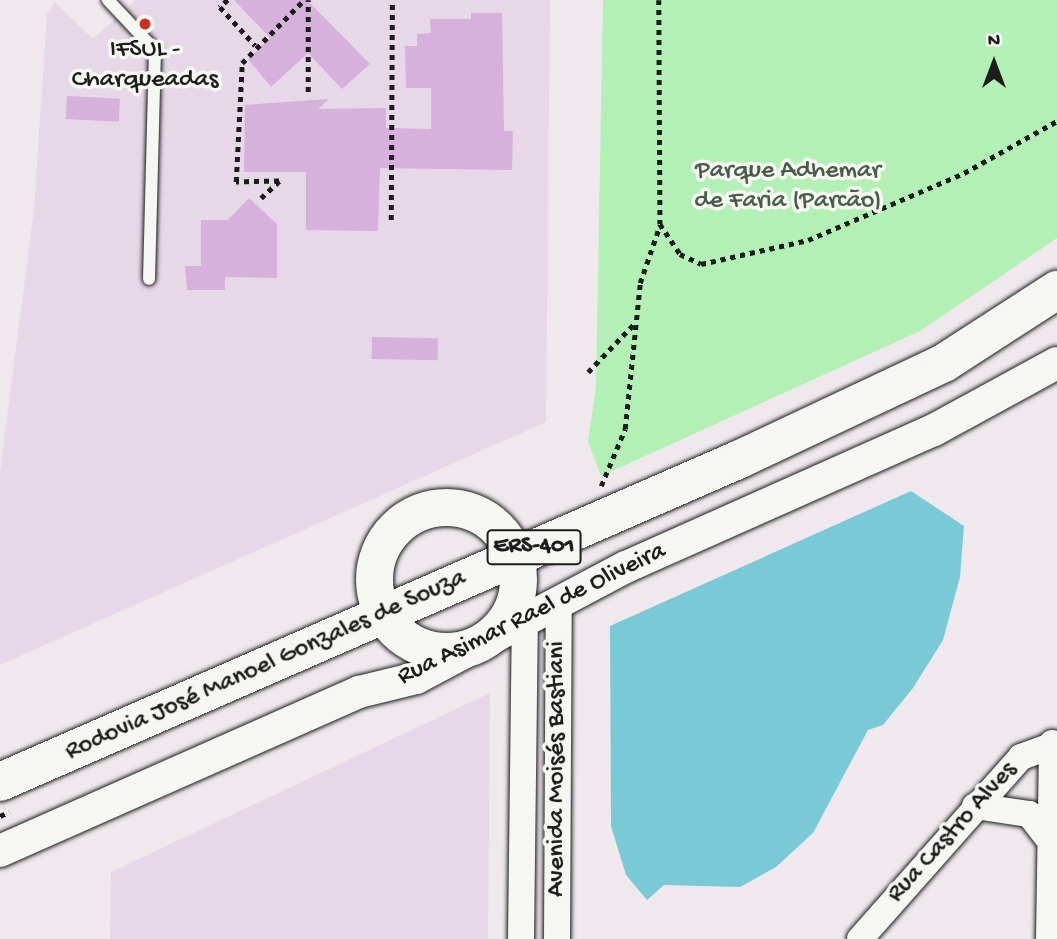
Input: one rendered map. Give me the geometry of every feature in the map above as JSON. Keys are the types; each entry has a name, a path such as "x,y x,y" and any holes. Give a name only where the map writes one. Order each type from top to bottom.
{"main road":[{"name":"Rodovia José Manoel Gonzales de Souza","path":"0,782 384,618 514,556 944,363 1057,290"},
{"path":"467,509 489,520 514,556 513,607 480,643 433,650 402,637 384,618 374,586 375,562 384,541 420,511 467,509"}],"street":[{"name":"Rua Asimar Rael de Oliveira","path":"0,851 359,692 416,678 559,600 934,430 1057,363"},
{"name":"Avenida Moisés Bastiani","path":"556,939 559,600"},
{"name":"Avenida Moisés Bastiani","path":"521,939 525,620"},
{"name":"Rua Castro Alves","path":"860,939 1021,757 1055,743"},
{"path":"1049,939 1048,838 1055,743"},
{"path":"975,806 1029,814 1048,838"}],"lane":[{"path":"108,0 155,50 149,279"}],"path":[{"path":"228,0 220,7 256,45"},
{"path":"261,198 279,181 236,182 242,63 256,45 306,0"},
{"path":"306,0 308,92"},
{"path":"391,219 392,0"},
{"path":"601,486 625,429 635,324 660,224 659,0"},
{"path":"660,224 680,254 701,264 772,253 964,173 1057,121"},
{"path":"588,372 635,324"}],"shaded area":[{"path":"136,0 550,0 546,422 0,665 0,472 34,209 47,14 55,2 93,39"},
{"path":"490,693 488,939 110,939 111,872"}],"green space":[{"name":"Parque Adhemar de Faria (Parcão)","path":"603,0 1057,0 1057,238 920,331 601,476 588,442 596,387"}],"water":[{"path":"911,491 964,526 960,577 943,640 913,688 883,725 868,730 813,833 776,867 740,887 664,885 647,900 626,875 611,826 610,626"}],"building":[{"path":"234,0 307,0 370,64 342,89 308,53 271,87 248,59 270,38"},
{"path":"471,13 502,13 504,131 513,131 512,170 380,168 378,231 306,230 306,172 244,172 245,105 329,99 318,109 386,108 386,128 431,129 431,88 406,88 405,46 417,46 417,34 431,33 430,19 471,19"},
{"path":"67,96 120,99 119,122 66,119"},
{"path":"249,198 277,224 277,278 225,277 225,290 187,290 185,266 201,266 201,220 228,220"},
{"path":"372,337 438,338 438,360 372,359"}],"place":[{"name":"IFSUL - Charqueadas","path":"145,24"}]}
